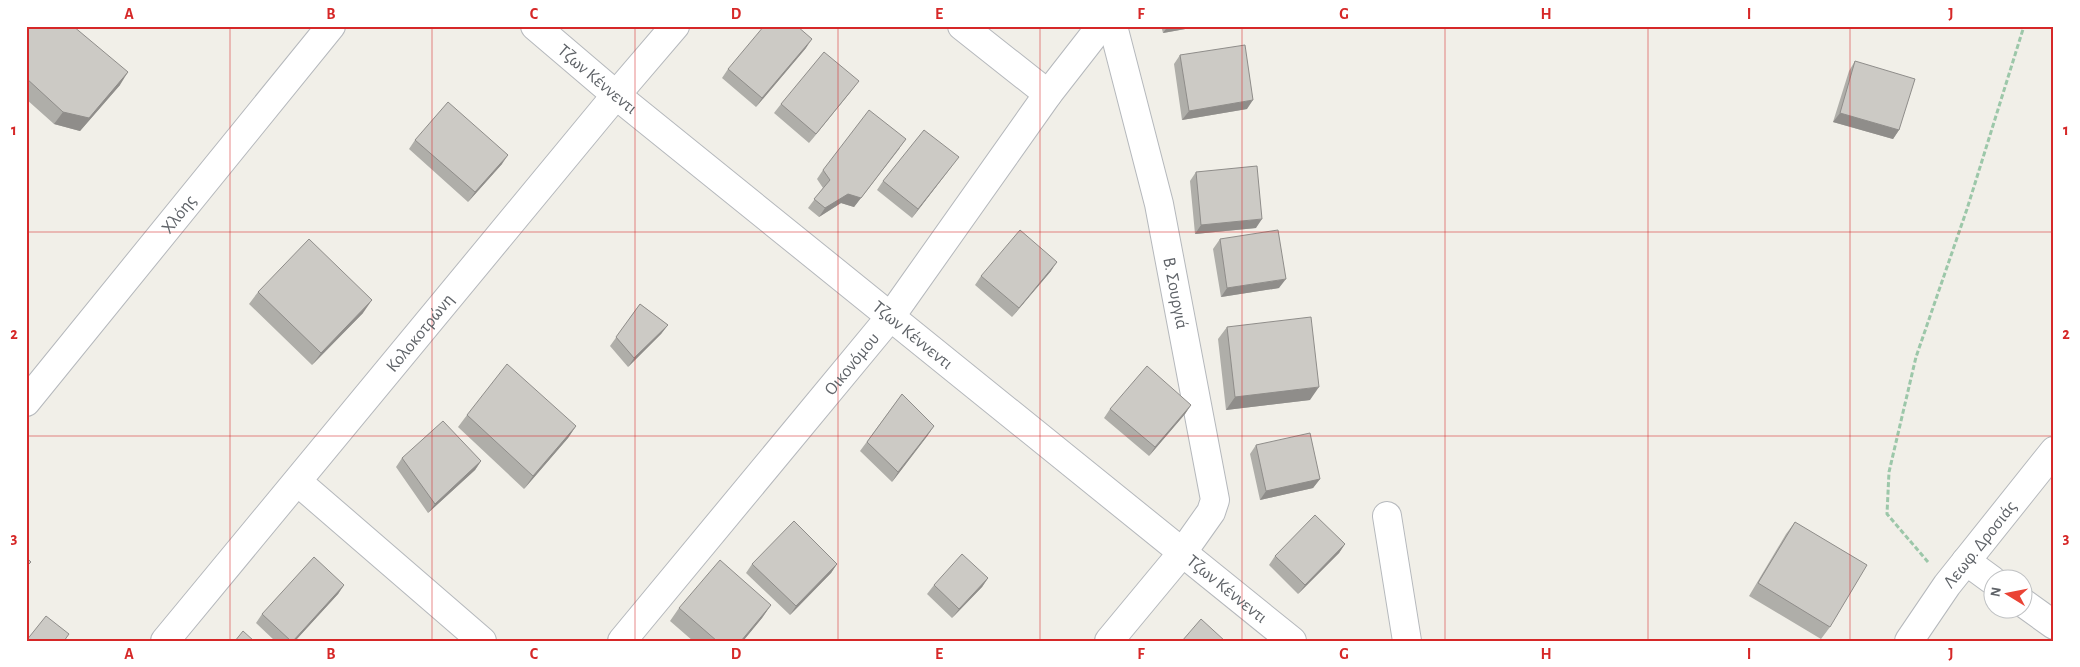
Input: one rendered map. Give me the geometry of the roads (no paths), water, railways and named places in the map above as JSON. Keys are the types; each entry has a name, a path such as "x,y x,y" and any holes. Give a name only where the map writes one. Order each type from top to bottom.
{"street":[{"name":"Χλόης","path":"26,402 331,26"},
{"name":"Τζων Κέννεντι","path":"535,26 616,95 1292,641"},
{"name":"Κολοκοτρώνη","path":"165,641 675,26"},
{"path":"962,26 1048,94"},
{"name":"Οικονόμου","path":"622,641 891,316 1048,94 1101,26"},
{"name":"Β. Σουργιά","path":"1109,641 1182,553 1214,507 1215,494 1159,204 1113,26"},
{"name":"Λεωφ. Δροσιάς","path":"1909,641 1947,585 2054,451"},
{"path":"298,482 482,641"},
{"path":"1387,516 1407,641"},
{"path":"1966,561 1982,573"},
{"path":"2032,610 2054,626"}]}
